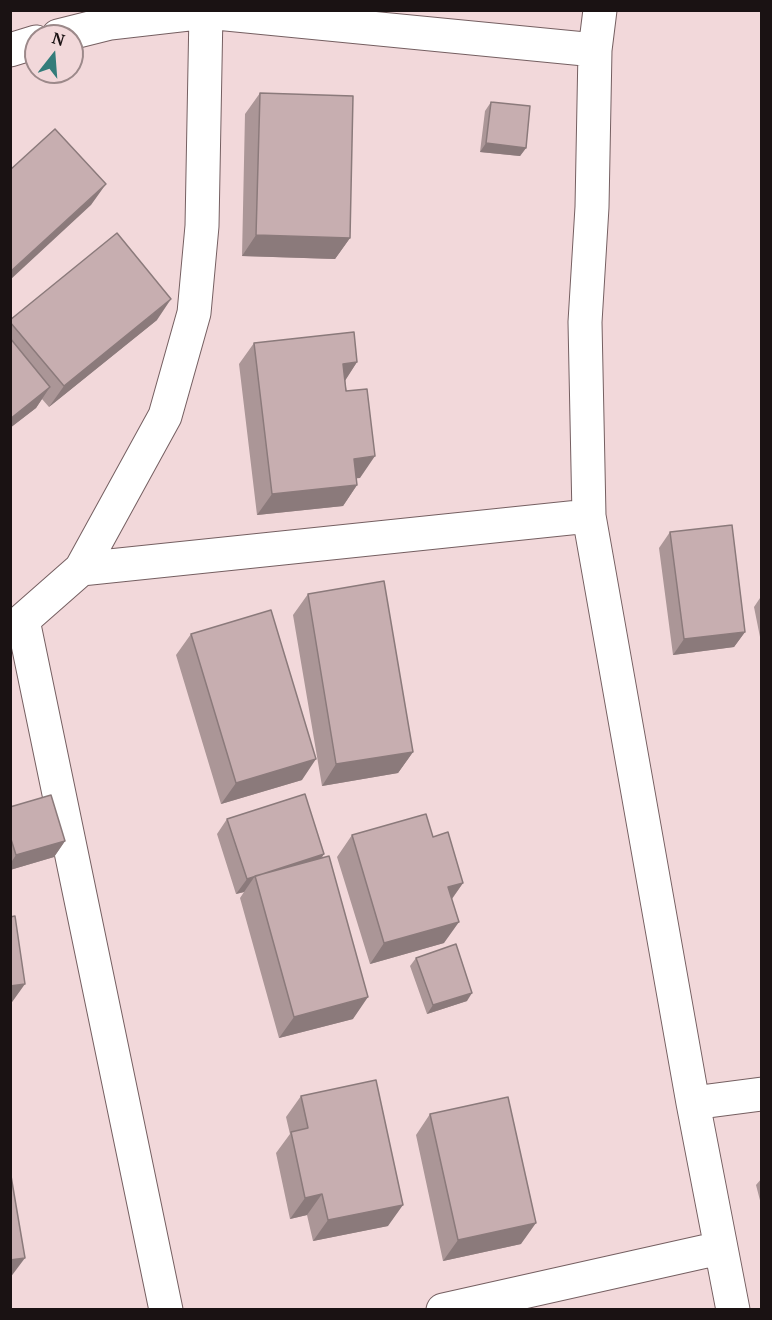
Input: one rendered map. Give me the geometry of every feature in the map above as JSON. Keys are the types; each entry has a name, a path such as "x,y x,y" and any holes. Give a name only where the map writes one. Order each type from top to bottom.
{"street":[{"path":"600,10 595,50 592,207 585,322 589,516 693,1103 733,1310"},
{"path":"84,30 110,23 206,12 595,50"},
{"path":"166,1310 17,625 81,569 165,416 194,313 202,226 206,12"},
{"path":"81,569 589,516"},
{"path":"693,1103 762,1094"},
{"path":"443,1310 720,1248"}],"building":[{"path":"260,93 353,96 350,238 256,235"},
{"path":"491,102 530,106 526,148 486,143"},
{"path":"55,129 106,184 10,272 10,170"},
{"path":"117,233 171,299 64,386 10,320"},
{"path":"354,332 357,362 343,364 346,391 367,389 375,456 354,459 357,485 272,494 254,343"},
{"path":"10,338 50,387 10,419"},
{"path":"732,525 745,632 684,639 670,532"},
{"path":"384,581 413,752 336,764 308,594"},
{"path":"271,610 316,759 236,783 191,634"},
{"path":"305,794 324,854 247,879 227,819"},
{"path":"51,795 65,841 16,855 10,836 10,807"},
{"path":"426,814 433,837 448,832 463,883 448,887 459,922 384,943 352,835"},
{"path":"329,856 368,997 294,1017 255,876"},
{"path":"15,916 25,984 10,986 10,917"},
{"path":"456,944 472,993 433,1005 416,958"},
{"path":"376,1080 403,1205 328,1220 322,1194 305,1198 291,1132 308,1128 301,1096"},
{"path":"508,1097 536,1223 458,1240 430,1114"},
{"path":"10,1170 25,1258 10,1260"}]}
